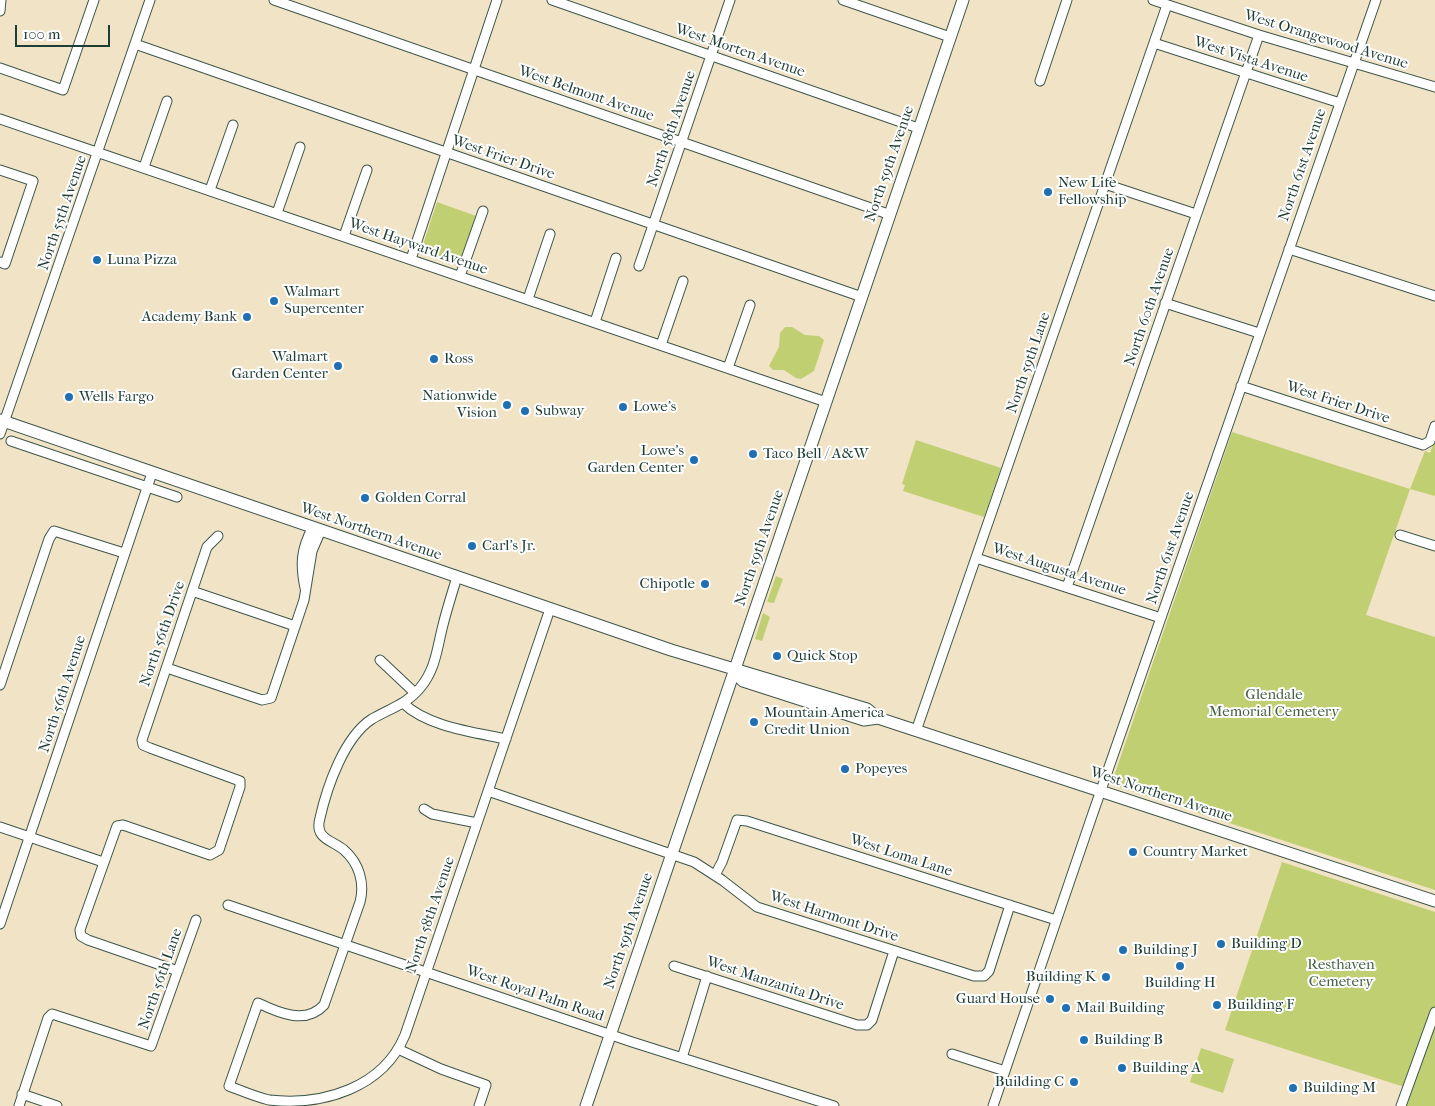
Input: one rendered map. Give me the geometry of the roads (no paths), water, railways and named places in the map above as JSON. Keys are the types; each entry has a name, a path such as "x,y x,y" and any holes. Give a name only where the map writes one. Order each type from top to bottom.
{"main road":[{"name":"North 59th Avenue","path":"586,1106 733,671 862,298 888,214 963,0"},
{"name":"West Northern Avenue","path":"2,420 733,671 746,671 867,709 878,718 916,731 1435,900"}],"street":[{"path":"0,11 1,0"},
{"path":"0,68 64,90 94,0"},
{"name":"North 55th Avenue","path":"0,434 2,420 150,0"},
{"name":"West Belmont Avenue","path":"274,0 888,214"},
{"path":"411,259 496,0"},
{"name":"West Morten Avenue","path":"552,0 918,128"},
{"name":"North 58th Avenue","path":"639,266 730,0"},
{"path":"843,0 950,37"},
{"path":"1040,81 1067,0"},
{"name":"West Orangewood Avenue","path":"1153,0 1171,4 1259,35 1435,87"},
{"name":"North 61st Avenue","path":"993,1106 1100,791 1354,62 1373,1"},
{"name":"North 59th Lane","path":"916,731 1154,43 1171,4"},
{"name":"North 60th Avenue","path":"1067,587 1259,35"},
{"name":"West Vista Avenue","path":"1154,43 1340,102"},
{"name":"West Frier Drive","path":"134,44 862,298"},
{"path":"144,167 166,102"},
{"name":"West Hayward Avenue","path":"0,119 826,402"},
{"path":"210,190 233,125"},
{"path":"277,213 300,148"},
{"path":"0,170 33,181 2,263"},
{"path":"344,236 367,170"},
{"path":"1105,184 1196,214"},
{"path":"460,276 483,211"},
{"path":"528,299 550,234"},
{"path":"1289,249 1435,296"},
{"path":"595,322 616,258"},
{"path":"661,345 683,282"},
{"path":"1165,303 1259,334"},
{"path":"728,368 750,305"},
{"name":"West Frier Drive","path":"1242,386 1423,445 1427,444 1435,426"},
{"path":"11,441 177,498"},
{"name":"North 56th Avenue","path":"0,924 152,472"},
{"path":"167,668 268,700 271,698 306,593 300,558 306,540 317,529"},
{"path":"0,685 49,538 54,531 124,553"},
{"name":"North 56th Drive","path":"103,862 117,826 123,825 210,855 219,850 240,781 143,744 142,740 207,547 218,536"},
{"path":"1400,536 1435,546"},
{"name":"West Augusta Avenue","path":"976,558 1161,618"},
{"path":"346,944 362,895 361,879 352,857 321,835 319,818 343,751 352,736 372,720 402,703 424,683 437,656 442,627 457,577"},
{"path":"192,591 295,626"},
{"name":"North 58th Avenue","path":"346,944 324,1005 313,1015 298,1017 275,1011 258,1003 229,1086 268,1100 308,1103 327,1100 345,1094 369,1081 381,1070 398,1049 405,1035 550,609"},
{"path":"380,660 415,693"},
{"path":"402,703 410,710 431,720 506,739"},
{"name":"West Harmont Drive","path":"488,791 694,862 715,874 757,907 974,976 984,976 989,971 1010,905"},
{"path":"424,809 432,814 477,823"},
{"name":"West Loma Lane","path":"715,874 722,862 737,820 748,821 1056,920"},
{"path":"0,826 103,862 80,930 81,936 178,970"},
{"name":"West Royal Palm Road","path":"228,904 610,1035 834,1106"},
{"name":"North 56th Lane","path":"22,1094 48,1018 52,1014 151,1046 196,920"},
{"name":"West Manzanita Drive","path":"674,966 857,1025 867,1025 872,1020 894,951"},
{"path":"682,1058 707,976"},
{"path":"1401,1106 1435,1012"},
{"path":"398,1049 429,1064 486,1085 478,1106"},
{"path":"952,1054 1005,1071"},
{"path":"18,1106 22,1094 57,1106"}],"place":[{"name":"New Life Fellowship","path":"1048,192"},
{"name":"Luna Pizza","path":"97,260"},
{"name":"Walmart Supercenter","path":"274,301"},
{"name":"Academy Bank","path":"247,317"},
{"name":"Ross","path":"434,359"},
{"name":"Walmart Garden Center","path":"338,366"},
{"name":"Wells Fargo","path":"69,397"},
{"name":"Nationwide Vision","path":"507,405"},
{"name":"Lowe's","path":"623,407"},
{"name":"Subway","path":"525,411"},
{"name":"Taco Bell / A&W","path":"753,454"},
{"name":"Lowe's Garden Center","path":"694,460"},
{"name":"Golden Corral","path":"365,498"},
{"name":"Carl's Jr.","path":"472,546"},
{"name":"Chipotle","path":"705,584"},
{"name":"Quick Stop","path":"777,656"},
{"name":"Mountain America Credit Union","path":"754,722"},
{"name":"Popeyes","path":"845,769"},
{"name":"Country Market","path":"1133,852"},
{"name":"Building D","path":"1221,944"},
{"name":"Building J","path":"1123,950"},
{"name":"Building H","path":"1180,966"},
{"name":"Building K","path":"1106,977"},
{"name":"Guard House","path":"1050,999"},
{"name":"Building F","path":"1217,1005"},
{"name":"Mail Building","path":"1066,1008"},
{"name":"Building B","path":"1084,1040"},
{"name":"Building A","path":"1122,1068"},
{"name":"Building C","path":"1074,1082"},
{"name":"Building M","path":"1293,1088"}],"park label":[{"name":"Glendale Memorial Cemetery","path":"1274,704"},
{"name":"Resthaven Cemetery","path":"1341,974"}]}
